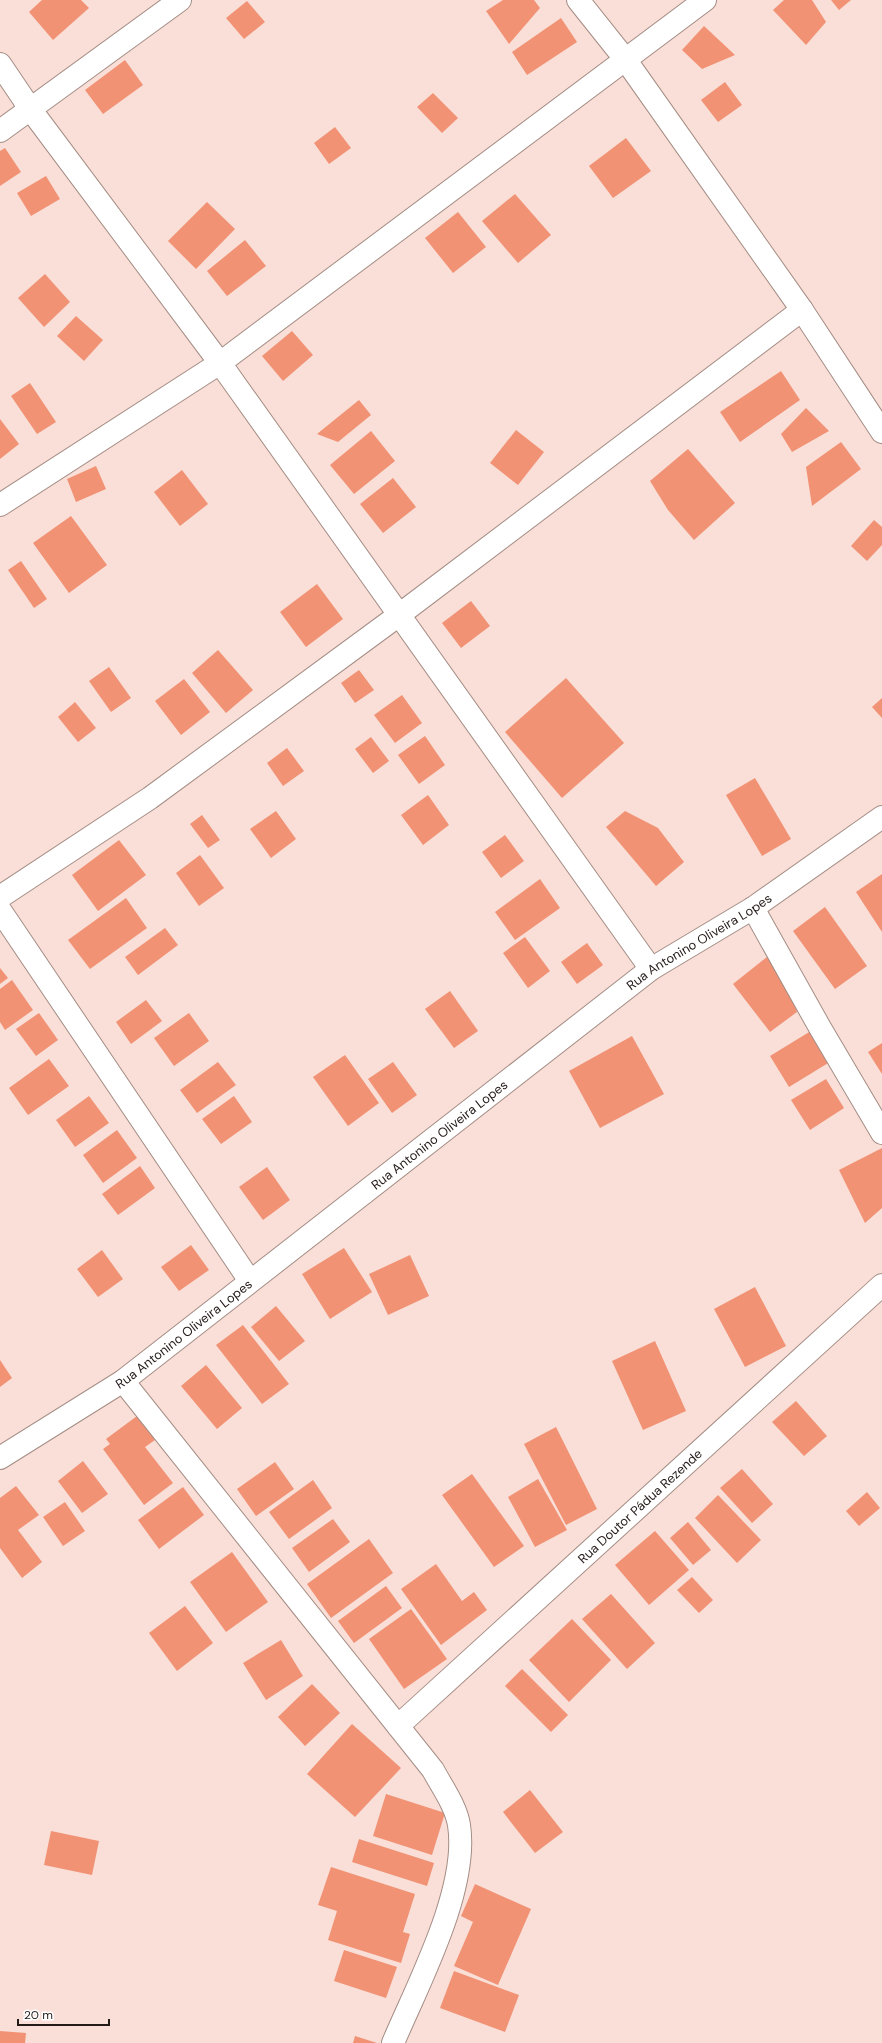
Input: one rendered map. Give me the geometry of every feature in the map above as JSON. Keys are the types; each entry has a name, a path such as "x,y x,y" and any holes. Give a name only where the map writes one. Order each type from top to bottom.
{"street":[{"path":"0,131 31,110 180,0"},
{"path":"578,0 625,59 802,310 882,432"},
{"path":"0,505 220,363 705,0"},
{"path":"0,64 31,110 220,363 651,969"},
{"path":"0,897 150,798 399,615 802,310"},
{"name":"Rua Antonino Oliveira Lopes","path":"0,1458 123,1381 651,969 753,908 882,817"},
{"path":"753,908 819,1026 882,1133"},
{"path":"0,910 250,1281"},
{"name":"Rua Doutor Pádua Rezende","path":"398,1726 882,1285"},
{"path":"123,1381 433,1770 449,1800 459,1824 460,1858 454,1890 430,1957 392,2043"}],"building":[{"path":"42,0 81,0 89,8 53,40 29,12"},
{"path":"503,0 534,0 540,8 509,44 486,11"},
{"path":"784,0 812,0 826,22 806,45 773,10"},
{"path":"831,0 851,0 839,10"},
{"path":"247,1 265,22 244,39 226,18"},
{"path":"561,18 577,42 527,75 512,52"},
{"path":"704,26 735,55 702,69 682,50"},
{"path":"125,60 143,85 103,114 85,90"},
{"path":"725,82 742,105 718,122 701,100"},
{"path":"433,93 458,118 442,133 417,107"},
{"path":"335,127 351,148 329,164 314,143"},
{"path":"626,138 651,171 613,198 589,166"},
{"path":"5,148 21,172 0,186 0,151"},
{"path":"46,176 60,199 31,216 17,193"},
{"path":"515,194 551,235 518,263 482,221"},
{"path":"207,202 235,229 196,269 168,241"},
{"path":"458,212 486,247 453,273 425,238"},
{"path":"245,240 266,266 227,296 207,271"},
{"path":"45,274 70,302 44,327 18,298"},
{"path":"76,316 103,340 84,361 57,336"},
{"path":"292,331 313,355 283,381 262,356"},
{"path":"781,371 800,400 740,442 720,412"},
{"path":"30,383 56,422 37,434 11,396"},
{"path":"359,400 371,415 338,442 317,434"},
{"path":"806,408 829,431 792,452 781,434"},
{"path":"0,419 19,444 0,459"},
{"path":"516,430 544,452 518,485 490,463"},
{"path":"371,431 395,461 354,494 330,465"},
{"path":"841,442 861,469 812,506 806,467"},
{"path":"688,449 735,503 694,540 668,510 650,481"},
{"path":"96,466 106,489 76,502 67,479"},
{"path":"182,470 208,504 180,526 154,492"},
{"path":"393,478 416,507 383,533 360,504"},
{"path":"71,516 107,565 69,593 33,543"},
{"path":"874,520 882,527 882,545 867,561 851,546"},
{"path":"21,561 47,599 34,608 8,570"},
{"path":"317,584 343,619 306,647 280,612"},
{"path":"471,601 490,626 461,648 442,623"},
{"path":"218,650 253,690 226,713 192,673"},
{"path":"109,667 131,698 111,712 89,681"},
{"path":"359,670 374,690 355,703 341,683"},
{"path":"566,678 624,743 562,798 505,732"},
{"path":"184,679 210,712 181,735 155,701"},
{"path":"402,695 422,723 395,743 374,715"},
{"path":"882,698 882,718 872,707"},
{"path":"75,702 96,728 78,742 58,717"},
{"path":"425,736 445,765 419,784 398,755"},
{"path":"371,737 389,761 373,773 355,749"},
{"path":"287,748 304,771 283,786 267,763"},
{"path":"755,778 791,839 762,856 726,795"},
{"path":"428,795 449,825 423,845 401,815"},
{"path":"276,811 296,839 271,858 250,829"},
{"path":"625,811 658,828 684,862 656,886 606,827"},
{"path":"202,815 220,840 208,848 190,824"},
{"path":"505,835 524,861 501,878 482,852"},
{"path":"119,840 146,875 98,911 72,875"},
{"path":"200,855 224,888 199,906 176,873"},
{"path":"882,874 882,932 856,892"},
{"path":"540,879 560,908 515,940 495,912"},
{"path":"126,898 147,928 90,969 68,940"},
{"path":"825,907 867,966 835,989 793,931"},
{"path":"165,928 178,945 138,975 125,957"},
{"path":"525,937 550,971 528,988 503,953"},
{"path":"587,943 603,965 577,984 561,962"},
{"path":"777,949 797,1012 770,1032 733,984"},
{"path":"0,968 8,978 0,984"},
{"path":"12,980 33,1010 5,1030 0,1022 0,989"},
{"path":"450,991 478,1031 454,1048 425,1009"},
{"path":"146,1000 162,1021 131,1044 116,1022"},
{"path":"39,1013 58,1040 36,1056 16,1029"},
{"path":"189,1013 209,1041 174,1066 154,1038"},
{"path":"819,1026 838,1057 789,1087 770,1056"},
{"path":"632,1036 664,1094 600,1128 569,1071"},
{"path":"882,1043 882,1074 868,1052"},
{"path":"345,1055 379,1103 348,1126 313,1077"},
{"path":"49,1059 69,1086 28,1115 9,1088"},
{"path":"218,1062 236,1085 197,1113 180,1090"},
{"path":"393,1062 417,1095 392,1113 368,1079"},
{"path":"826,1079 844,1108 810,1130 791,1100"},
{"path":"89,1096 109,1123 75,1147 56,1120"},
{"path":"234,1096 252,1122 221,1144 202,1119"},
{"path":"117,1130 137,1158 103,1183 83,1155"},
{"path":"882,1148 882,1208 865,1223 839,1170"},
{"path":"140,1166 155,1188 118,1215 102,1194"},
{"path":"267,1167 290,1200 263,1220 239,1187"},
{"path":"191,1245 209,1270 179,1291 161,1267"},
{"path":"344,1248 372,1292 330,1319 302,1274"},
{"path":"102,1250 123,1279 98,1297 77,1269"},
{"path":"410,1255 429,1296 388,1315 369,1274"},
{"path":"755,1287 786,1346 745,1367 714,1309"},
{"path":"276,1306 305,1341 279,1361 251,1327"},
{"path":"243,1325 289,1384 262,1404 216,1345"},
{"path":"655,1341 686,1411 643,1430 612,1361"},
{"path":"0,1360 12,1378 0,1387"},
{"path":"206,1365 242,1408 217,1429 181,1386"},
{"path":"796,1401 827,1436 804,1456 772,1422"},
{"path":"137,1416 155,1440 145,1447 173,1483 144,1505 103,1449 110,1444 106,1439"},
{"path":"556,1427 597,1509 566,1525 524,1444"},
{"path":"83,1461 108,1494 82,1513 58,1481"},
{"path":"275,1462 294,1489 256,1516 237,1489"},
{"path":"742,1469 773,1504 752,1523 720,1488"},
{"path":"472,1474 524,1546 494,1567 442,1495"},
{"path":"538,1479 567,1530 535,1547 508,1497"},
{"path":"313,1480 332,1508 289,1539 269,1512"},
{"path":"16,1486 39,1515 18,1530 42,1562 22,1578 0,1548 0,1498"},
{"path":"183,1487 204,1515 159,1549 138,1520"},
{"path":"867,1492 880,1508 859,1526 846,1511"},
{"path":"718,1495 761,1540 737,1563 695,1518"},
{"path":"65,1502 85,1531 63,1546 43,1517"},
{"path":"333,1519 350,1542 309,1572 292,1548"},
{"path":"688,1522 711,1550 693,1565 670,1538"},
{"path":"655,1531 689,1570 649,1605 615,1565"},
{"path":"369,1539 393,1573 331,1618 307,1584"},
{"path":"232,1552 268,1602 226,1632 190,1582"},
{"path":"436,1564 462,1601 474,1592 487,1610 441,1645 401,1589"},
{"path":"692,1577 713,1600 699,1613 677,1590"},
{"path":"386,1586 402,1608 354,1643 338,1621"},
{"path":"611,1594 655,1643 627,1669 582,1619"},
{"path":"185,1606 213,1643 177,1671 149,1633"},
{"path":"411,1609 447,1659 404,1689 369,1639"},
{"path":"572,1619 611,1660 569,1702 529,1660"},
{"path":"281,1640 303,1676 266,1700 243,1663"},
{"path":"522,1669 568,1715 551,1732 505,1686"},
{"path":"312,1684 340,1713 305,1746 278,1717"},
{"path":"352,1724 401,1768 355,1817 307,1774"},
{"path":"530,1790 563,1832 535,1853 503,1812"},
{"path":"386,1794 445,1813 432,1855 373,1836"},
{"path":"51,1831 99,1841 92,1875 44,1865"},
{"path":"359,1839 434,1863 427,1886 352,1862"},
{"path":"331,1867 415,1894 403,1932 410,1934 401,1963 328,1940 337,1911 318,1905"},
{"path":"475,1884 531,1909 498,1985 454,1966 473,1922 461,1916"},
{"path":"344,1950 397,1967 386,1998 334,1981"},
{"path":"454,1971 519,1995 505,2032 440,2008"},
{"path":"0,2031 26,2033 25,2043 0,2043"},
{"path":"355,2036 377,2043 353,2043"}]}
